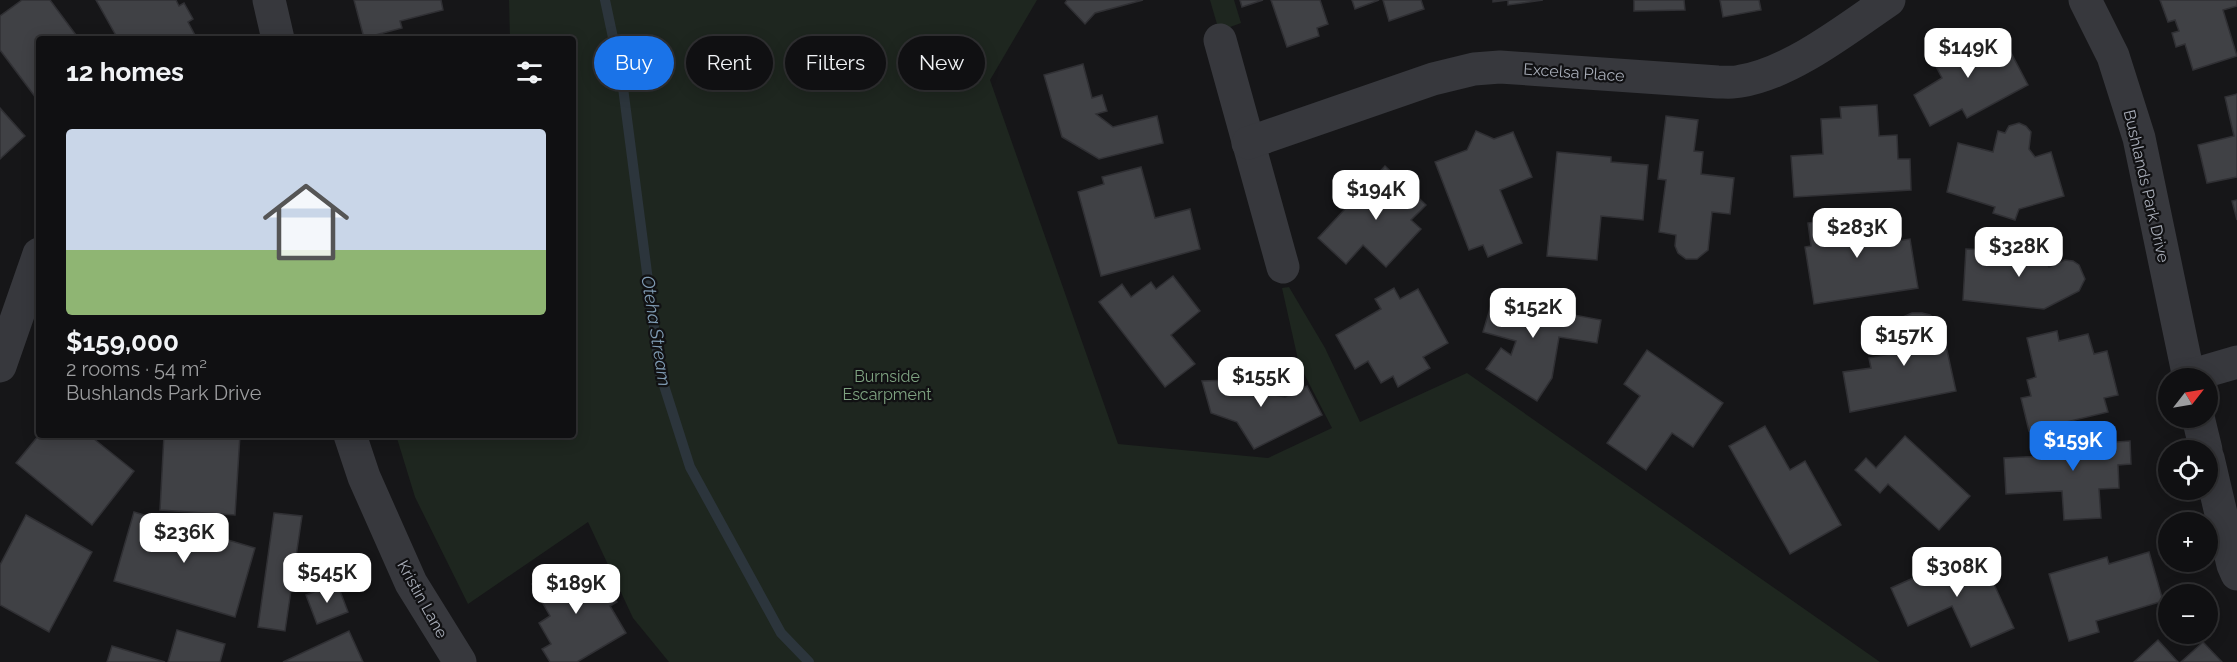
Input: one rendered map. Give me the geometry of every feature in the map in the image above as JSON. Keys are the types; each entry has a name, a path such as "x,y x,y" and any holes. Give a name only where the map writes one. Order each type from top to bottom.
{"street":[{"path":"269,0 277,36"},
{"name":"Excelsa Place","path":"1248,143 1433,79 1474,69 1500,67 1741,82 1790,64 1889,0"},
{"name":"Bushlands Park Drive","path":"2085,0 2113,56 2139,138 2187,368"},
{"path":"1220,40 1283,267"},
{"path":"0,366 36,263"},
{"path":"2218,368 2237,362"},
{"name":"Kristin Lane","path":"351,438 364,477 411,583 460,662"},
{"path":"2218,498 2237,574"}],"green space":[{"name":"Burnside Escarpment","path":"509,0 1037,0 990,80 1118,444 1268,458 1332,428 1299,364 1282,288 1289,287 1325,348 1360,422 1467,373 1880,662 669,662 633,618 588,522 468,604 415,497 397,438 576,438 576,36 510,36"},
{"path":"1210,0 1234,0 1241,23 1219,31"}],"building":[{"path":"22,0 50,0 77,36 36,36 36,98 0,50 0,16"},
{"path":"96,0 176,0 179,6 184,3 193,19 188,22 195,36 116,36"},
{"path":"354,0 441,0 443,10 400,21 402,28 363,36"},
{"path":"1067,0 1143,0 1095,13 1085,24 1065,3"},
{"path":"1240,0 1263,0 1242,7"},
{"path":"1271,0 1320,0 1328,24 1317,28 1319,36 1287,47"},
{"path":"1352,0 1379,0 1355,9"},
{"path":"1383,0 1421,0 1424,9 1389,21"},
{"path":"1508,0 1543,0 1508,5"},
{"path":"1634,0 1684,0 1685,10 1634,11"},
{"path":"1720,0 1759,0 1761,10 1723,17"},
{"path":"2160,0 2237,0 2237,6 2223,10 2237,56 2193,70 2185,44 2176,47 2172,33 2179,31 2175,20 2168,22"},
{"path":"1934,37 2010,51 2028,85 1967,118 1962,109 1930,126 1914,95 1942,78 1929,53"},
{"path":"1083,64 1092,98 1102,95 1107,111 1096,114 1113,127 1157,116 1163,143 1099,159 1062,137 1044,75"},
{"path":"2237,94 2237,177 2207,183 2198,145 2234,136 2225,97"},
{"path":"1877,105 1879,136 1897,135 1898,159 1910,159 1911,190 1794,197 1791,156 1823,154 1821,119 1841,118 1840,107"},
{"path":"0,108 25,136 0,159"},
{"path":"1666,116 1698,120 1694,151 1703,152 1701,174 1734,178 1730,214 1712,212 1708,250 1697,259 1686,259 1678,253 1675,246 1676,235 1659,232 1666,180 1658,179"},
{"path":"2019,123 2031,132 2029,149 2035,157 2051,152 2064,196 2019,209 2015,220 1993,213 1995,207 1947,192 1958,143 1993,152 1998,131 2005,133 2009,126"},
{"path":"1476,131 1494,139 1513,132 1532,177 1500,190 1522,243 1488,257 1483,245 1469,250 1435,162 1467,150"},
{"path":"1557,152 1611,157 1611,162 1648,165 1643,220 1601,216 1597,260 1547,256"},
{"path":"1385,166 1426,205 1411,220 1421,229 1386,267 1363,245 1346,264 1318,238"},
{"path":"1141,167 1155,218 1190,209 1200,249 1101,276 1078,192 1104,184 1102,177"},
{"path":"2237,200 2237,220 2232,201"},
{"path":"1880,211 1885,243 1910,239 1918,288 1814,304 1805,247 1811,246 1808,223"},
{"path":"2034,240 2049,267 2065,260 2079,265 2085,279 2079,291 2044,309 1963,300 1966,249 2011,251"},
{"path":"1173,276 1200,311 1171,335 1195,364 1165,387 1099,302 1122,284 1131,297 1151,282 1156,289"},
{"path":"1394,288 1400,299 1418,289 1448,343 1423,357 1430,368 1398,387 1393,376 1381,383 1368,361 1355,369 1336,335 1381,309 1375,299"},
{"path":"1494,295 1525,301 1526,295 1565,302 1563,313 1601,320 1597,343 1559,337 1552,378 1537,401 1486,369 1501,348 1511,355 1516,341 1483,332"},
{"path":"1912,313 1930,315 1938,321 1942,328 1956,391 1850,412 1843,372 1871,368 1869,358 1895,353 1892,328 1900,318"},
{"path":"2057,331 2059,341 2088,334 2094,354 2107,351 2118,395 2104,398 2108,412 2029,431 2021,398 2031,396 2027,380 2036,377 2027,338"},
{"path":"1647,350 1723,403 1693,447 1672,433 1646,470 1607,443 1640,396 1624,384"},
{"path":"1251,375 1277,387 1274,395 1285,397 1307,386 1322,415 1254,449 1237,422 1211,413 1202,381 1230,380 1246,387"},
{"path":"1765,426 1790,470 1805,461 1841,525 1790,554 1729,446"},
{"path":"2115,427 2116,442 2130,441 2131,464 2118,465 2119,488 2099,489 2101,518 2064,520 2062,491 2006,494 2004,458 2078,454 2076,429"},
{"path":"1905,436 1970,496 1939,530 1888,484 1880,493 1855,470 1866,458 1876,468"},
{"path":"37,438 93,438 134,471 92,525 16,463"},
{"path":"164,438 240,438 235,515 160,510"},
{"path":"134,512 255,548 235,617 114,581"},
{"path":"274,513 302,516 285,631 258,627"},
{"path":"26,515 92,552 49,632 0,605 0,565"},
{"path":"1978,549 2014,628 1971,647 1952,606 1908,626 1891,588"},
{"path":"2149,552 2158,584 2158,602 2096,621 2099,632 2069,641 2049,574 2107,557 2109,564"},
{"path":"580,565 593,587 604,580 617,602 610,606 626,633 577,662 550,662 542,649 551,644 539,623 550,616 532,584 559,568 563,575"},
{"path":"337,583 348,612 317,624 306,595"},
{"path":"177,630 225,644 220,662 168,662"},
{"path":"349,631 363,662 283,662"},
{"path":"2158,640 2158,644 2162,644 2178,662 2134,662"},
{"path":"2201,644 2205,644 2222,662 2181,662"},
{"path":"112,646 165,662 107,662"}],"waterway":[{"name":"Oteha Stream","path":"605,0 622,80 660,373 690,467 781,633 809,662"}]}
